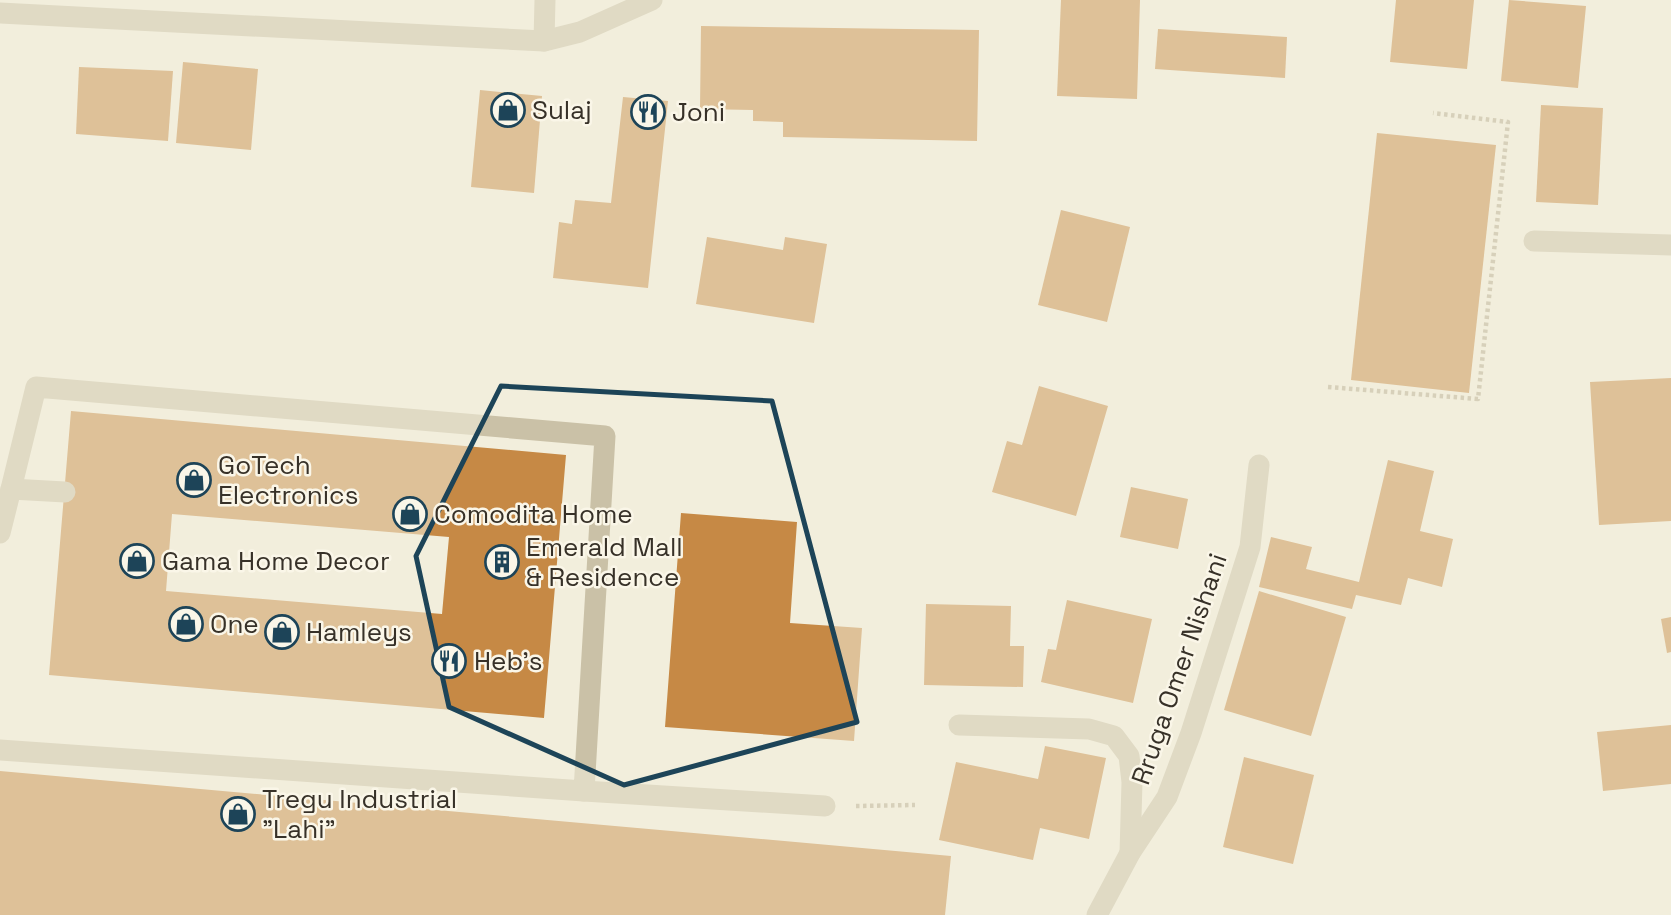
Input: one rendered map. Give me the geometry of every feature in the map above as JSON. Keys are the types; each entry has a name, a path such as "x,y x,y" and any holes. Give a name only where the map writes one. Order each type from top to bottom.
{"street":[{"path":"544,41 545,0"},
{"path":"0,13 544,41 580,32 652,0"},
{"path":"1534,241 1671,245"},
{"path":"0,533 36,387 605,436 584,791"},
{"name":"Rruga Omer Nishani","path":"1097,915 1130,853 1167,797 1191,733 1250,547 1259,465"},
{"path":"11,489 65,492"},
{"path":"959,725 1089,729 1114,736 1129,756 1132,782 1130,853"},
{"path":"0,750 825,806"}],"path":[{"path":"1328,387 1478,399 1508,122 1433,113"},
{"path":"825,806 915,805"}],"highlighted area":[{"path":"501,386 772,401 857,722 624,785 449,707 416,556"}],"building":[{"path":"1061,0 1140,0 1137,99 1057,96"},
{"path":"1396,0 1474,0 1467,69 1390,62"},
{"path":"1509,0 1586,6 1578,88 1501,81"},
{"path":"701,26 979,30 977,141 783,137 783,122 753,121 753,110 700,109"},
{"path":"1158,29 1287,37 1285,78 1155,69"},
{"path":"183,62 258,69 251,150 176,143"},
{"path":"79,67 173,71 168,141 76,134"},
{"path":"480,90 542,96 534,193 471,187"},
{"path":"623,97 668,101 648,288 553,278 559,222 572,224 575,200 611,203"},
{"path":"1541,105 1603,108 1598,205 1536,202"},
{"path":"1377,133 1496,145 1469,393 1351,380"},
{"path":"1061,210 1130,227 1107,322 1038,305"},
{"path":"707,237 783,250 785,237 827,244 814,323 696,304"},
{"path":"1671,378 1671,521 1599,525 1590,382"},
{"path":"1039,386 1108,406 1076,516 992,492 1007,441 1022,445"},
{"name":"Emerald Mall & Residence","path":"71,411 566,455 544,718 49,675","holes":["172,514 449,537 442,614 166,591"]},
{"path":"1388,460 1434,471 1420,531 1453,539 1442,587 1408,578 1401,605 1356,595 1352,609 1259,587 1271,537 1312,547 1306,569 1359,582"},
{"path":"1131,487 1188,499 1178,549 1120,537"},
{"path":"681,513 797,522 790,623 862,628 854,741 665,727"},
{"path":"1259,591 1346,617 1311,736 1224,710"},
{"path":"1067,600 1152,619 1133,703 1041,682 1048,649 1056,650"},
{"path":"926,604 1011,606 1010,646 1024,646 1023,687 924,685"},
{"path":"1671,617 1671,652 1667,653 1661,619"},
{"path":"1671,725 1671,784 1603,791 1597,732"},
{"path":"1045,746 1106,758 1089,839 1040,828 1033,860 939,840 956,762 1038,779"},
{"path":"1244,757 1314,775 1293,864 1223,847"},
{"name":"Tregu Industrial \"Lahi\"","path":"0,771 951,856 945,915 0,915"}],"place":[{"name":"Sulaj","path":"508,110"},
{"name":"Joni","path":"648,112"},
{"name":"GoTech Electronics","path":"194,480"},
{"name":"Comodita Home","path":"410,514"},
{"name":"Gama Home Decor","path":"137,561"},
{"name":"Emerald Mall & Residence","path":"502,562"},
{"name":"One","path":"186,624"},
{"name":"Hamleys","path":"282,632"},
{"name":"Heb's","path":"449,661"},
{"name":"Tregu Industrial \"Lahi\"","path":"238,814"}]}
